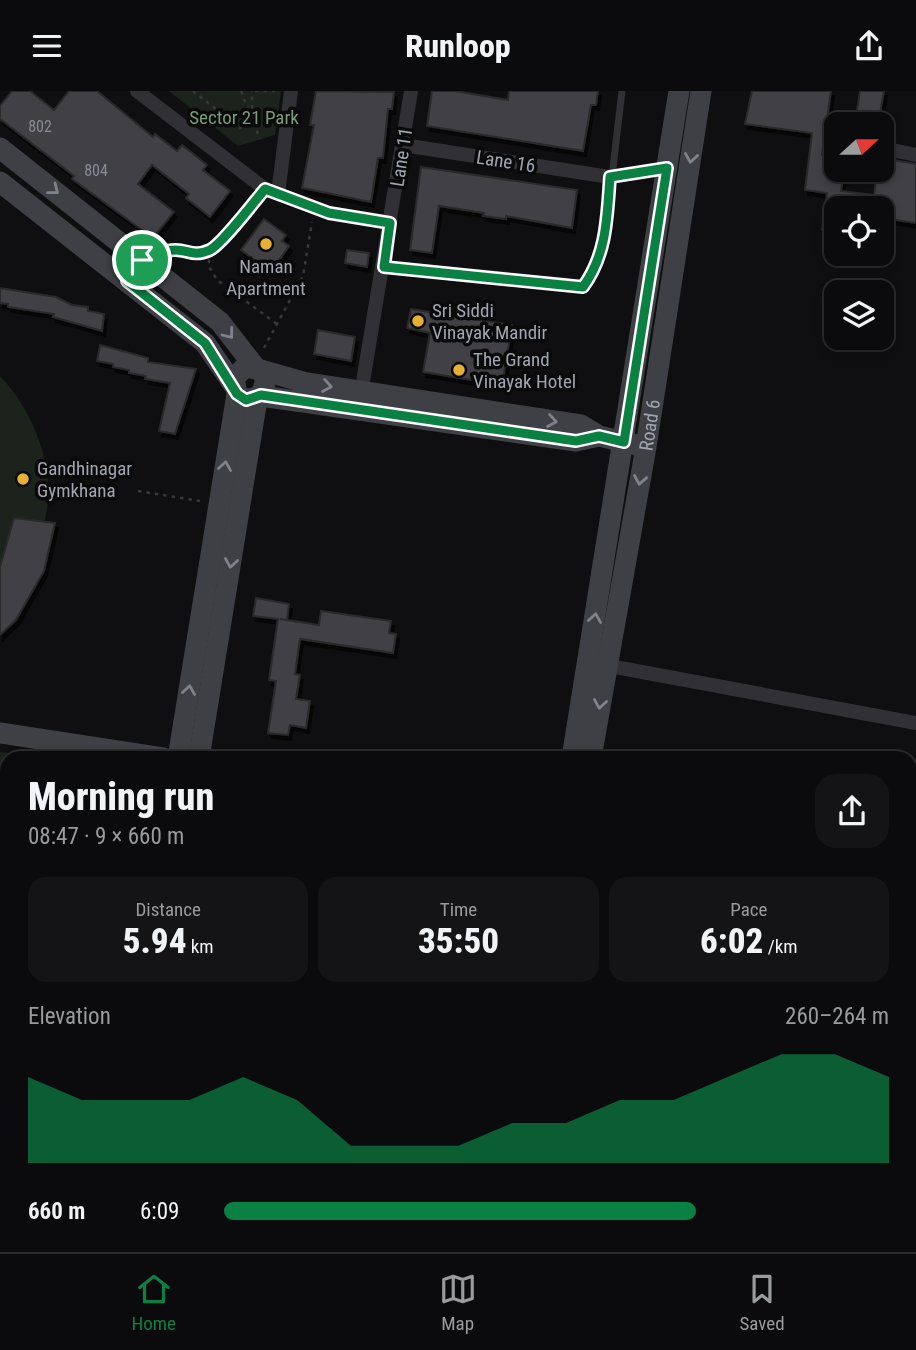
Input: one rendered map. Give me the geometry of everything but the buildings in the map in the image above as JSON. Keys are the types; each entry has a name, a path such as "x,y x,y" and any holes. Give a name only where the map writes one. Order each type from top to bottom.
{"street":[{"path":"137,91 271,192 315,208 390,223"},
{"path":"271,192 291,91"},
{"name":"Lane 11","path":"360,402 411,91"},
{"name":"Road 6","path":"591,751 597,663 624,442 679,91"},
{"name":"Road 6","path":"574,751 597,663 646,446 701,91"},
{"name":"Lane 16","path":"403,145 610,177"},
{"path":"894,150 916,155"},
{"path":"4,159 142,260 220,322 267,380 247,393 219,505 179,751"},
{"path":"0,182 205,343 247,393 360,402 576,441 599,436 646,446"},
{"path":"127,281 142,260"},
{"path":"384,267 567,285"},
{"path":"201,751 247,393 240,369 257,368 360,402"},
{"path":"597,663 916,723"},
{"path":"0,733 117,751"}],"lane":[{"path":"567,285 583,287 595,271 604,244 622,91"}],"path":[{"path":"193,91 240,128 252,118 254,91 275,91"},
{"path":"241,91 260,139"},
{"path":"610,177 667,168"},
{"path":"271,192 213,249 208,265 217,281 277,324"},
{"path":"257,368 303,276 315,208"},
{"path":"142,260 176,249 191,255 213,249"},
{"path":"138,491 219,505"}],"green space":[{"name":"Sector 21 Park","path":"169,91 281,91 275,135 238,146"},
{"name":"Gandhinagar Gymkhana","path":"0,376 13,391 34,427 46,467 48,488 47,509 42,528 0,604"}],"place":[{"name":"Naman Apartment","path":"266,244"},
{"name":"Sri Siddi Vinayak Mandir","path":"418,321"},
{"name":"The Grand Vinayak Hotel","path":"459,370"},
{"name":"Gandhinagar Gymkhana","path":"23,479"}],"route":[{"path":"667,168 624,442 599,436 576,441 359,412 261,395 246,400 237,394 205,343 127,281 142,260 176,249 191,255 213,249 265,189 329,213 390,223 384,267 583,287 595,271 604,244 610,177 667,168"}]}
